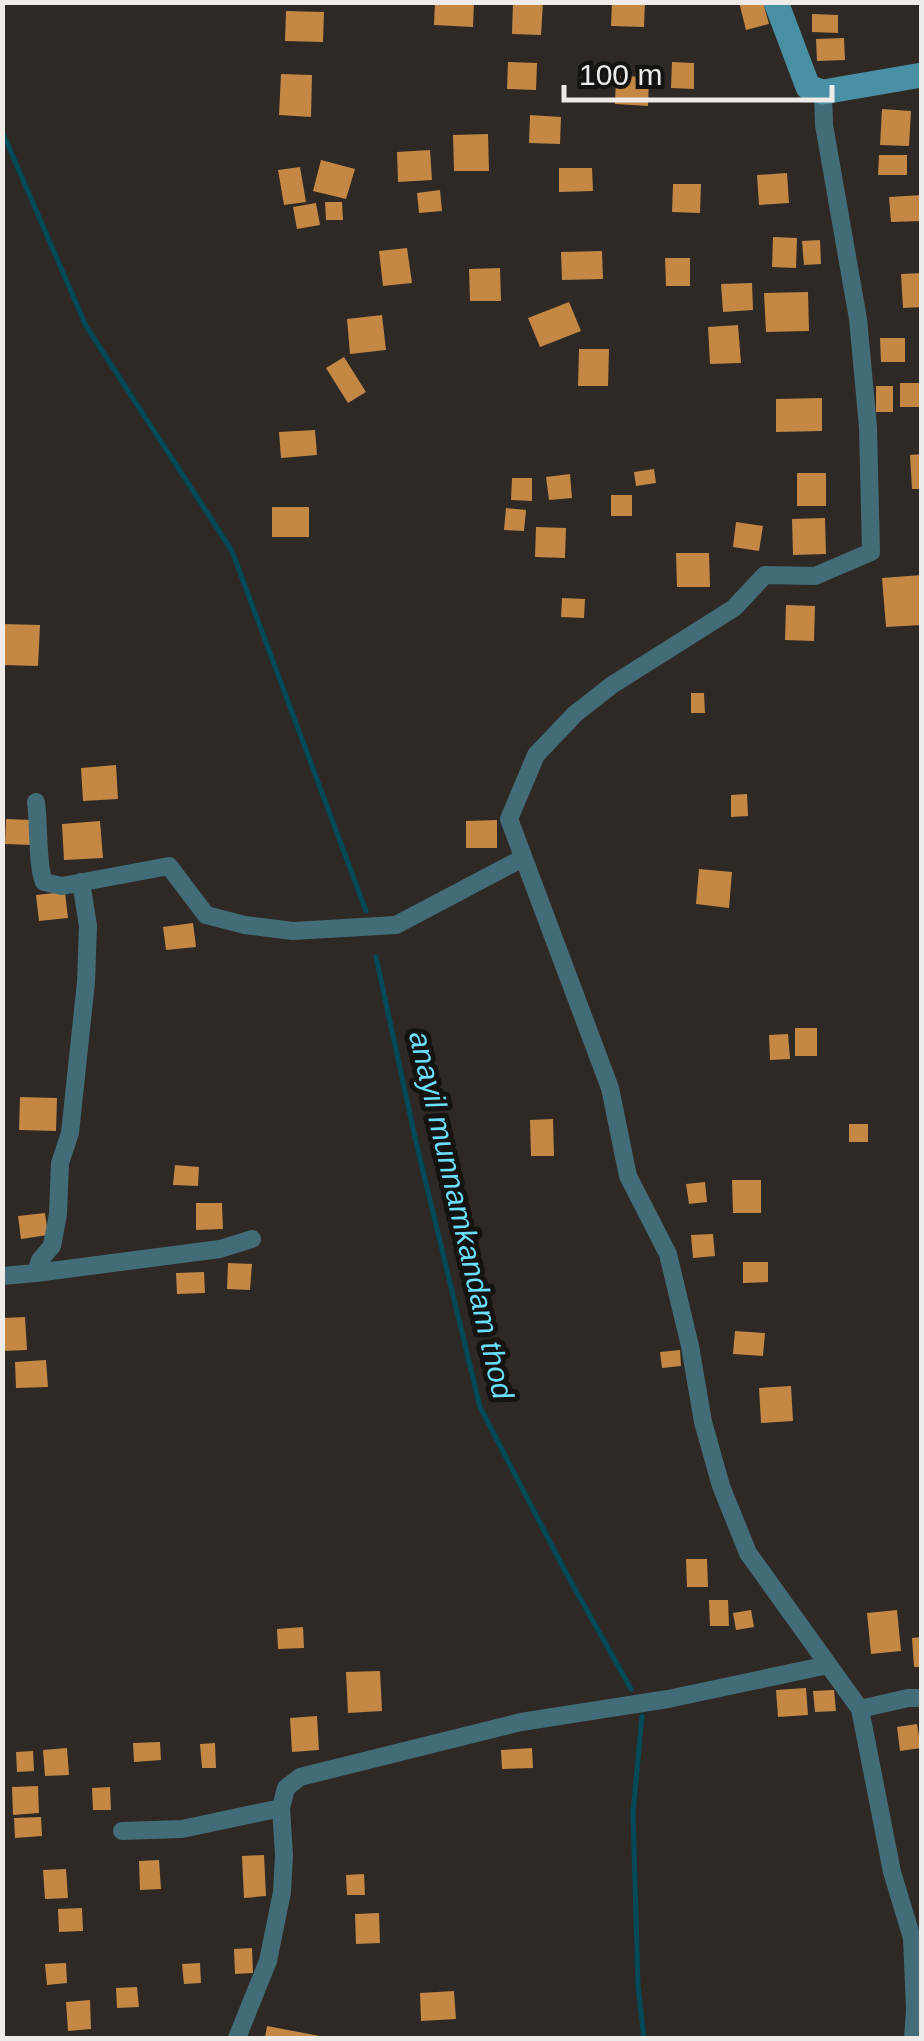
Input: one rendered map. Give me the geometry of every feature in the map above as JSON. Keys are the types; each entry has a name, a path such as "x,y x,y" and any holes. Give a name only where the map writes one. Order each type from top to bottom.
{"main road":[{"path":"776,2 808,86 823,92 922,75"}],"street":[{"path":"823,92 824,126 858,319 868,426 871,552 814,576 765,575 734,608 612,685 576,714 536,755 509,820 610,1088 628,1176 668,1254 703,1422 721,1486 748,1553 860,1709 892,1872 912,1938 913,2038"},
{"path":"36,802 44,882 62,886 169,866 206,915 293,931 396,925 523,858"},
{"path":"36,1273 40,1260 52,1246 60,1163 70,1133 86,982 88,926 81,882"},
{"path":"2,1276 220,1249 252,1238"},
{"path":"237,2038 268,1961 282,1892 281,1808 286,1788 300,1777 522,1722 668,1699 828,1665"},
{"path":"860,1709 922,1698"},
{"path":"122,1830 182,1829 281,1808"}],"building":[{"path":"435,2 474,2 473,27 434,25"},
{"path":"513,2 543,2 541,35 512,34"},
{"path":"612,2 645,2 644,27 611,26"},
{"path":"739,2 763,2 769,24 746,30"},
{"path":"286,11 324,12 323,42 285,41"},
{"path":"812,14 838,15 838,33 812,32"},
{"path":"844,38 845,60 817,61 816,39"},
{"path":"508,62 537,63 536,90 507,89"},
{"path":"672,62 694,63 694,89 671,88"},
{"path":"281,74 312,75 311,117 279,115"},
{"path":"616,76 649,77 648,106 615,104"},
{"path":"882,109 911,111 909,146 880,145"},
{"path":"530,115 561,117 560,144 529,143"},
{"path":"488,134 489,171 454,171 453,135"},
{"path":"430,150 432,180 398,182 397,152"},
{"path":"879,155 907,155 907,175 878,175"},
{"path":"321,160 355,169 346,199 313,191"},
{"path":"300,167 306,202 284,205 278,170"},
{"path":"559,168 592,168 593,191 559,192"},
{"path":"787,173 789,203 759,205 757,175"},
{"path":"673,184 701,184 700,213 672,212"},
{"path":"440,190 442,211 419,213 417,193"},
{"path":"922,195 922,221 891,222 889,197"},
{"path":"325,202 342,202 343,220 326,220"},
{"path":"316,203 320,225 297,229 293,207"},
{"path":"773,237 797,238 796,268 772,267"},
{"path":"820,240 821,264 804,265 802,241"},
{"path":"407,248 412,283 383,286 379,251"},
{"path":"602,251 603,279 562,280 561,252"},
{"path":"665,258 690,258 690,286 666,286"},
{"path":"500,268 501,301 470,301 469,269"},
{"path":"922,273 922,307 903,308 901,274"},
{"path":"752,283 753,310 723,312 721,284"},
{"path":"808,292 809,331 766,332 764,293"},
{"path":"569,302 581,331 540,347 528,318"},
{"path":"382,315 386,350 350,354 347,319"},
{"path":"738,325 741,363 710,364 708,327"},
{"path":"880,338 905,338 905,362 881,362"},
{"path":"579,349 609,349 608,386 578,386"},
{"path":"344,357 366,392 348,403 326,368"},
{"path":"900,383 922,383 922,407 900,407"},
{"path":"876,386 893,386 893,412 876,412"},
{"path":"822,398 822,431 776,432 776,399"},
{"path":"315,430 317,455 281,458 279,432"},
{"path":"922,454 922,489 912,489 910,455"},
{"path":"654,469 656,483 636,486 634,472"},
{"path":"797,473 826,473 826,506 797,506"},
{"path":"570,474 572,498 549,500 546,477"},
{"path":"512,478 532,478 532,501 511,500"},
{"path":"611,495 632,495 632,516 611,516"},
{"path":"272,507 309,507 309,537 272,537"},
{"path":"506,508 526,510 524,531 504,530"},
{"path":"825,518 826,554 793,555 792,519"},
{"path":"736,522 763,526 759,551 733,547"},
{"path":"536,527 566,528 565,558 535,557"},
{"path":"676,553 709,553 710,587 677,587"},
{"path":"922,575 922,625 886,627 882,578"},
{"path":"562,598 585,599 584,618 561,617"},
{"path":"786,605 815,606 814,641 785,640"},
{"path":"2,624 40,625 38,666 2,665"},
{"path":"691,693 704,693 705,713 691,713"},
{"path":"116,765 118,799 83,801 81,768"},
{"path":"747,794 748,816 731,817 731,795"},
{"path":"6,819 32,820 31,845 5,844"},
{"path":"497,820 497,848 466,848 466,821"},
{"path":"100,821 103,858 64,860 62,824"},
{"path":"699,869 732,872 729,908 696,904"},
{"path":"65,892 68,918 39,921 36,895"},
{"path":"193,923 196,947 166,950 163,927"},
{"path":"795,1028 817,1028 817,1056 795,1056"},
{"path":"788,1034 790,1059 770,1060 769,1035"},
{"path":"20,1097 57,1098 56,1131 19,1130"},
{"path":"553,1119 554,1156 531,1156 530,1120"},
{"path":"849,1124 868,1124 868,1142 849,1142"},
{"path":"175,1165 199,1167 198,1186 173,1185"},
{"path":"732,1180 761,1180 761,1213 733,1213"},
{"path":"705,1182 707,1202 689,1204 686,1184"},
{"path":"196,1203 222,1203 223,1229 196,1230"},
{"path":"45,1213 48,1235 21,1239 18,1216"},
{"path":"713,1234 715,1256 693,1258 691,1235"},
{"path":"743,1262 768,1262 768,1282 743,1283"},
{"path":"228,1263 252,1264 250,1290 227,1289"},
{"path":"204,1272 205,1293 177,1294 176,1273"},
{"path":"25,1317 27,1350 2,1351 2,1318"},
{"path":"735,1331 765,1333 763,1356 733,1354"},
{"path":"680,1350 681,1366 662,1368 660,1352"},
{"path":"46,1360 48,1387 16,1388 15,1362"},
{"path":"791,1386 793,1421 761,1423 759,1388"},
{"path":"686,1559 707,1559 708,1587 687,1587"},
{"path":"709,1600 728,1600 729,1626 710,1626"},
{"path":"751,1610 754,1627 736,1630 733,1613"},
{"path":"897,1610 901,1651 871,1654 867,1613"},
{"path":"303,1627 304,1648 278,1649 277,1629"},
{"path":"922,1637 922,1667 914,1667 912,1638"},
{"path":"380,1671 382,1711 348,1713 346,1672"},
{"path":"806,1688 808,1715 778,1717 776,1690"},
{"path":"834,1690 836,1711 815,1712 813,1691"},
{"path":"317,1716 319,1750 292,1752 290,1718"},
{"path":"917,1724 921,1748 900,1751 897,1727"},
{"path":"160,1742 161,1760 134,1762 133,1743"},
{"path":"215,1743 216,1768 202,1768 200,1744"},
{"path":"67,1748 69,1775 45,1776 43,1750"},
{"path":"532,1748 533,1768 502,1769 501,1750"},
{"path":"33,1751 34,1771 17,1772 16,1752"},
{"path":"38,1786 39,1813 13,1815 12,1787"},
{"path":"110,1787 111,1810 93,1810 92,1788"},
{"path":"41,1817 42,1836 15,1838 14,1818"},
{"path":"264,1855 266,1896 244,1898 242,1856"},
{"path":"159,1860 161,1889 140,1890 139,1861"},
{"path":"66,1869 68,1898 45,1899 43,1870"},
{"path":"364,1874 365,1895 347,1895 346,1875"},
{"path":"82,1908 83,1931 59,1932 58,1909"},
{"path":"379,1913 380,1943 356,1944 355,1914"},
{"path":"252,1948 253,1973 235,1974 234,1949"},
{"path":"66,1963 67,1983 47,1985 45,1964"},
{"path":"200,1963 201,1983 184,1984 182,1964"},
{"path":"137,1987 139,2007 117,2008 116,1988"},
{"path":"454,1991 456,2019 421,2021 420,1993"},
{"path":"90,2000 91,2029 68,2031 66,2002"},
{"path":"267,2026 325,2037 265,2038"}],"waterway":[{"name":"anayil munnamkandam thod","path":"2,131 86,326 232,551 366,911"},
{"name":"anayil munnamkandam thod","path":"376,957 480,1407 631,1689"},
{"name":"anayil munnamkandam thod","path":"642,1716 633,1813 638,1986 644,2038"}]}
